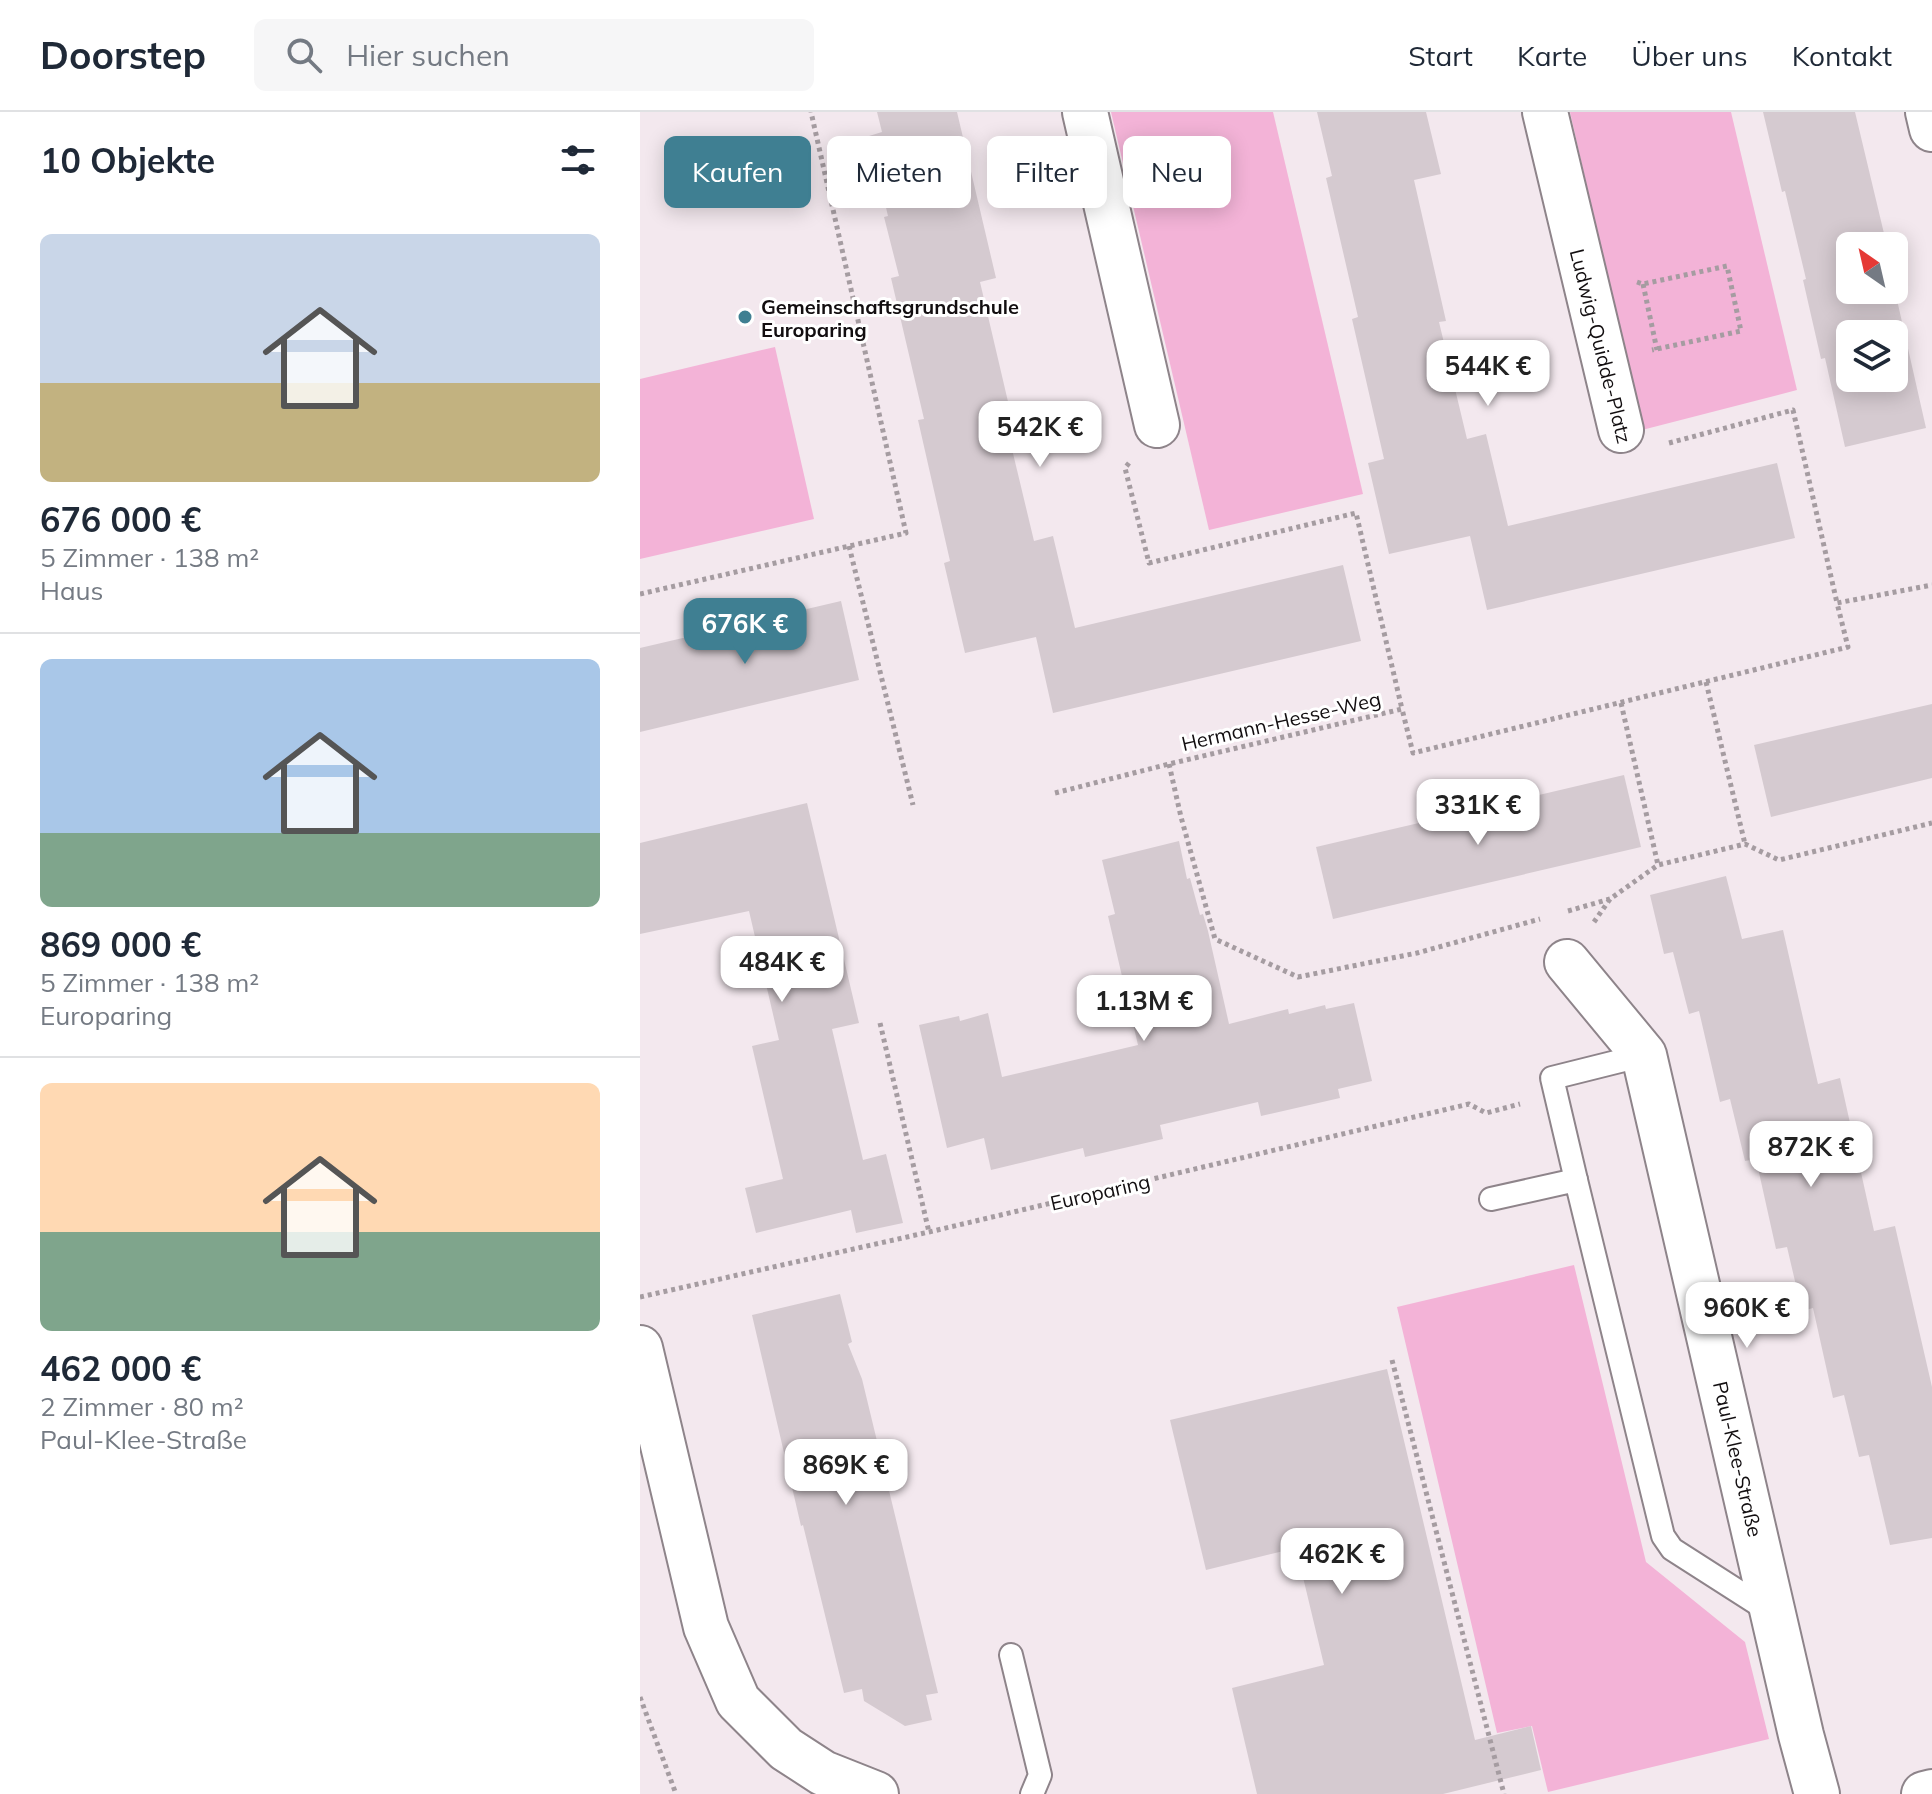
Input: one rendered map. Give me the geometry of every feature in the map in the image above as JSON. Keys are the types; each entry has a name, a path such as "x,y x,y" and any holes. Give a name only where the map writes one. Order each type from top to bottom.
{"street":[{"path":"1085,112 1157,425"},
{"name":"Ludwig-Quidde-Platz","path":"1545,112 1621,430"},
{"path":"1928,112 1932,129"},
{"name":"Paul-Klee-Straße","path":"1567,962 1644,1055 1817,1794"},
{"path":"640,1348 653,1458 706,1627 738,1701 786,1749 823,1773 876,1794"},
{"path":"1924,1794 1932,1792"}],"lane":[{"path":"1644,1055 1552,1078 1663,1536 1672,1549 1773,1613"},
{"path":"1491,1199 1576,1180"},
{"path":"1011,1655 1040,1775 1032,1794"}],"path":[{"path":"640,594 906,533 811,112"},
{"path":"1587,289 1629,280 1643,284 1727,266 1741,331 1657,350 1603,357"},
{"path":"1643,284 1657,350"},
{"name":"Ludwig-Quidde-Platz","path":"1621,430 1627,454 1793,410 1837,603"},
{"path":"1157,425 1125,468 1149,563 1356,513 1402,709"},
{"path":"849,546 913,805"},
{"path":"1837,603 1932,585"},
{"name":"Hermann-Hesse-Weg","path":"1055,793 1402,709 1413,753 1621,703 1848,647 1837,603"},
{"path":"1706,682 1745,844"},
{"path":"1621,703 1658,865"},
{"path":"1169,764 1215,939 1298,977 1417,953 1551,916"},
{"path":"1565,912 1610,899 1658,865 1745,844 1779,860 1932,823"},
{"path":"1567,962 1610,899"},
{"path":"880,1023 929,1232"},
{"name":"Europaring","path":"640,1297 1469,1104 1486,1113 1556,1095"},
{"path":"1392,1360 1504,1794"},
{"path":"640,1697 676,1794"}],"shaded area":[{"path":"1111,112 1273,112 1363,494 1209,530 1134,208 1231,208 1231,136 1123,136 1123,163"},
{"path":"1570,112 1731,112 1797,390 1642,430"},
{"path":"775,347 814,519 640,559 640,379"},
{"path":"1574,1265 1646,1562 1745,1642 1769,1739 1548,1792 1532,1726 1497,1733 1397,1307"}],"building":[{"path":"877,112 957,112 963,136 869,136 882,132"},
{"path":"1317,112 1426,112 1441,174 1414,180 1446,321 1439,322 1467,439 1486,434 1508,526 1777,463 1795,538 1487,610 1470,536 1389,554 1368,463 1384,459 1352,319 1358,317 1326,178 1332,176"},
{"path":"1763,112 1855,112 1884,232 1836,232 1836,304 1898,304 1902,320 1836,320 1836,392 1908,392 1908,348 1926,428 1845,447 1825,358 1821,359 1785,191 1782,192"},
{"path":"971,172 996,278 980,282 1013,423 1006,424 1034,541 1053,536 1075,628 1343,565 1361,641 1053,713 1036,637 965,653 944,563 950,561 918,420 924,419 891,278 899,276 884,217 888,216 886,208 971,208"},
{"path":"841,601 859,680 640,732 640,648"},
{"path":"1932,704 1932,778 1771,817 1754,745"},
{"path":"1624,775 1641,847 1333,919 1316,847"},
{"path":"807,803 859,1023 832,1029 863,1160 886,1154 903,1223 856,1233 851,1210 756,1233 745,1188 783,1179 752,1046 779,1040 749,911 640,934 640,843"},
{"path":"1179,841 1187,879 1190,878 1200,915 1203,914 1208,931 1229,1024 1288,1009 1289,1014 1325,1005 1326,1009 1354,1003 1372,1081 1338,1089 1340,1098 1261,1116 1258,1102 1160,1125 1163,1139 1085,1157 1083,1148 991,1170 984,1138 947,1148 919,1025 959,1016 960,1021 988,1013 1002,1077 1138,1045 1108,916 1115,914 1102,860"},
{"path":"1726,876 1742,939 1783,930 1818,1084 1840,1078 1874,1231 1895,1226 1932,1387 1932,1538 1890,1545 1869,1455 1859,1457 1844,1395 1833,1398 1813,1308 1802,1311 1787,1247 1776,1249 1756,1159 1745,1161 1730,1099 1720,1102 1699,1011 1689,1014 1673,952 1664,954 1650,895"},
{"path":"840,1294 852,1342 848,1344 862,1379 938,1693 926,1695 932,1720 905,1726 864,1701 862,1689 844,1693 752,1315"},
{"path":"1387,1369 1475,1740 1531,1726 1541,1770 1443,1794 1257,1794 1232,1688 1324,1665 1296,1548 1206,1570 1170,1420"}],"place":[{"name":"Gemeinschaftsgrundschule Europaring","path":"745,317"}]}
